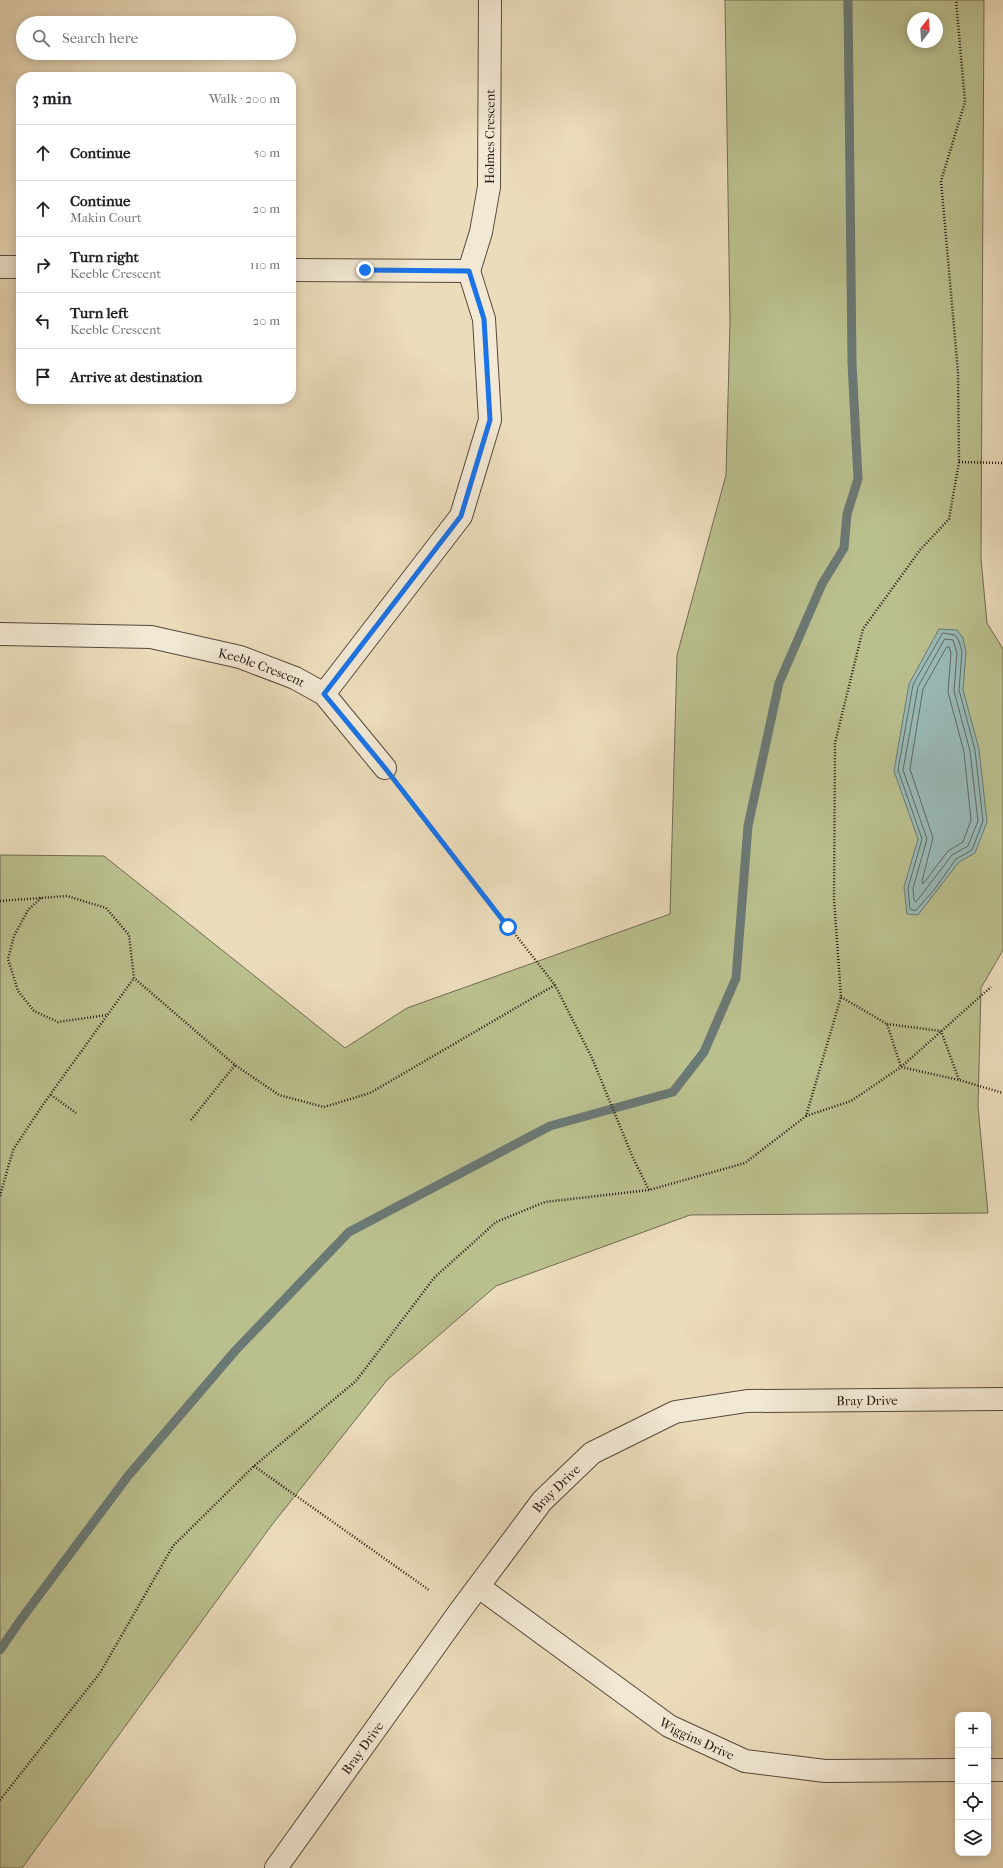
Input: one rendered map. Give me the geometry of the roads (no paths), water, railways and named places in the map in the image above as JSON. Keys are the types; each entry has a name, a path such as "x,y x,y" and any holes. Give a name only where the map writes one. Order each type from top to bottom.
{"street":[{"name":"Holmes Crescent","path":"469,271 481,232 489,186 490,0"},
{"path":"0,267 16,267"},
{"path":"296,270 469,271 484,319 490,420 461,516 324,694 385,768"},
{"name":"Keeble Crescent","path":"0,634 151,637 240,657 295,678 324,694"},
{"name":"Bray Drive","path":"276,1868 460,1611 542,1501 592,1453 675,1412 747,1401 1003,1399"},
{"name":"Wiggins Drive","path":"479,1587 669,1726 745,1761 825,1771 955,1770"},
{"path":"991,1770 1003,1770"}],"water":[{"path":"939,629 957,630 963,638 966,652 963,690 979,749 987,822 975,853 959,862 918,915 907,914 904,887 918,839 894,771 909,684"}],"waterway":[{"path":"0,1650 22,1618 128,1476 235,1351 349,1232 550,1126 673,1092 704,1052 736,978 748,826 779,683 822,584 844,548 847,514 858,479 852,363 848,0"}]}
